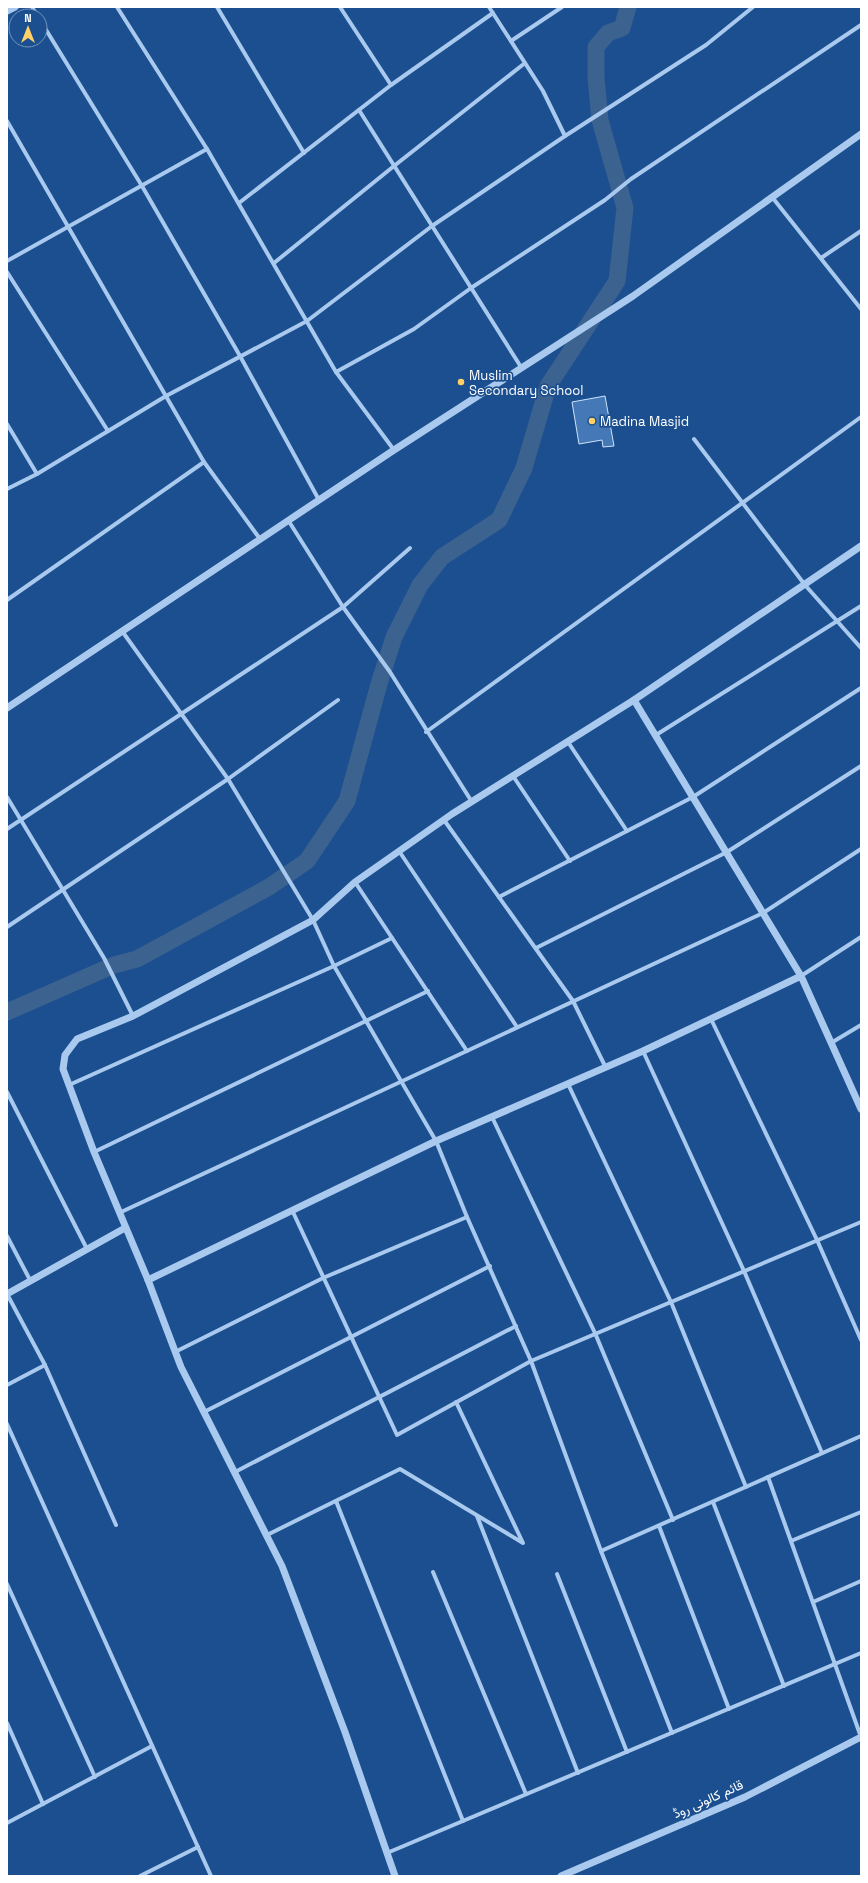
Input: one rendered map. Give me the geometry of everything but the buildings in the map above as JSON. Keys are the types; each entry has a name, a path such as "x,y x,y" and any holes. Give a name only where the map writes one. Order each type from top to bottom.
{"street":[{"path":"7,11 15,7"},
{"path":"116,7 208,149 336,372 394,450"},
{"path":"217,7 304,153"},
{"path":"340,7 392,85"},
{"path":"489,7 543,91 566,136"},
{"path":"511,41 562,7"},
{"path":"7,489 37,474 166,396 307,321 432,226 566,136 706,45 753,7"},
{"path":"239,203 392,85 493,13"},
{"path":"336,372 414,329 471,288 606,200 631,179 861,26"},
{"path":"48,33 142,186 240,356 319,500"},
{"path":"274,263 525,63"},
{"path":"359,110 521,367"},
{"path":"7,121 204,462 260,539"},
{"path":"7,708 394,450 633,296 861,134"},
{"path":"7,260 208,149"},
{"path":"772,196 861,309"},
{"path":"821,258 861,231"},
{"path":"7,272 108,431"},
{"path":"426,732 861,417"},
{"path":"7,424 37,474"},
{"path":"694,439 805,585 861,648"},
{"path":"7,600 204,462"},
{"path":"288,520 343,607 390,672 426,732 472,802"},
{"path":"395,1876 337,1710 282,1566 175,1352 148,1280 94,1152 63,1069 65,1055 77,1039 133,1016 313,920 355,882 444,820 634,700 861,546"},
{"path":"7,829 343,607 410,548"},
{"path":"656,736 861,606"},
{"path":"122,631 228,779 313,920 334,966 436,1141 467,1217 531,1360 601,1551 672,1733"},
{"path":"499,897 693,797 861,688"},
{"path":"7,927 228,779 338,700"},
{"path":"634,700 801,976 861,1107"},
{"path":"568,742 627,831"},
{"path":"536,948 726,852 861,766"},
{"path":"512,776 570,861"},
{"path":"7,797 62,891 104,958 133,1016"},
{"path":"444,820 573,1001 606,1068"},
{"path":"119,1213 763,913 861,850"},
{"path":"399,851 517,1028"},
{"path":"355,882 468,1051"},
{"path":"148,1280 436,1141 606,1068 801,976 861,937"},
{"path":"69,1085 334,966 392,938"},
{"path":"94,1152 428,992"},
{"path":"711,1019 817,1240 861,1340"},
{"path":"831,1043 861,1025"},
{"path":"643,1051 744,1271 822,1453"},
{"path":"568,1084 671,1302 746,1487"},
{"path":"7,1092 87,1249"},
{"path":"492,1117 595,1334 673,1520"},
{"path":"292,1210 397,1435 531,1360 861,1222"},
{"path":"175,1352 323,1278 467,1217"},
{"path":"116,1525 45,1365 7,1294 126,1228"},
{"path":"7,1236 30,1280"},
{"path":"204,1412 490,1266"},
{"path":"235,1472 516,1326"},
{"path":"7,1385 45,1365"},
{"path":"267,1535 400,1469 523,1544 456,1402"},
{"path":"7,1424 211,1876"},
{"path":"601,1551 861,1436"},
{"path":"768,1477 861,1737"},
{"path":"336,1501 463,1821"},
{"path":"713,1502 784,1686"},
{"path":"792,1541 861,1512"},
{"path":"477,1516 578,1773"},
{"path":"659,1526 729,1709"},
{"path":"433,1572 526,1794"},
{"path":"557,1574 627,1752"},
{"path":"813,1602 861,1581"},
{"path":"7,1584 95,1777"},
{"path":"387,1853 861,1654"},
{"path":"7,1723 43,1804"},
{"name":"قائم کالونی روڈ","path":"561,1876 745,1797 861,1737"},
{"path":"7,1823 152,1746"},
{"path":"140,1876 198,1846"}],"waterway":[{"path":"7,1012 114,965 137,959 269,887 307,861 347,801 379,684 394,637 420,585 442,557 499,520 524,468 548,386 617,281 625,208 600,120 596,77 596,47 608,33 622,28 628,7"}],"place":[{"name":"Muslim Secondary School","path":"461,382"},
{"name":"Madina Masjid","path":"592,421"}]}
